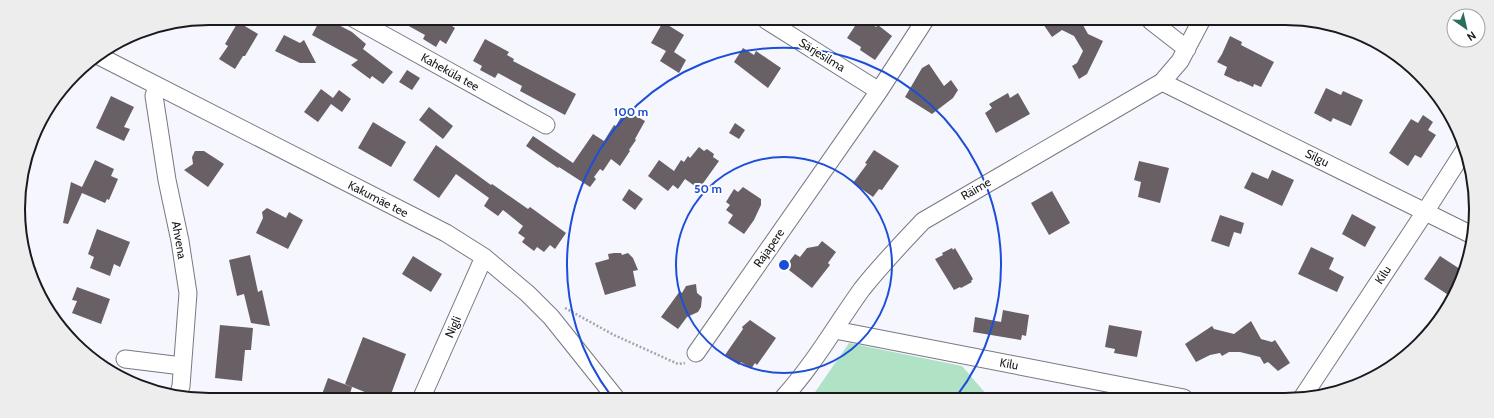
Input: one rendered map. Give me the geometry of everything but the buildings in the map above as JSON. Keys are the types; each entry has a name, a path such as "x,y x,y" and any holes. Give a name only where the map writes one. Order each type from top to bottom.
{"street":[{"name":"Kaheküla tee","path":"366,25 546,125"},
{"name":"Särjesilma","path":"774,25 879,91"},
{"name":"Rajapere","path":"696,352 879,91 922,25"},
{"path":"1156,25 1187,50"},
{"name":"Räime","path":"788,393 801,379 862,290 898,246 923,221 1162,82 1180,61 1200,25"},
{"name":"Kakumäe tee","path":"104,58 446,233 484,257 514,282 551,317 612,393"},
{"name":"Silgu","path":"1162,82 1467,233"},
{"name":"Ahvena","path":"157,86 154,96 167,180 180,242 188,293 180,390"},
{"name":"Kilu","path":"1306,391 1461,156"},
{"name":"Nigli","path":"424,393 484,257"},
{"name":"Kilu","path":"835,330 1158,393"},
{"path":"125,359 182,366"}],"path":[{"path":"565,308 614,335 678,364 684,364 696,352"}],"green space":[{"path":"849,343 962,366 985,393 814,393"}]}
